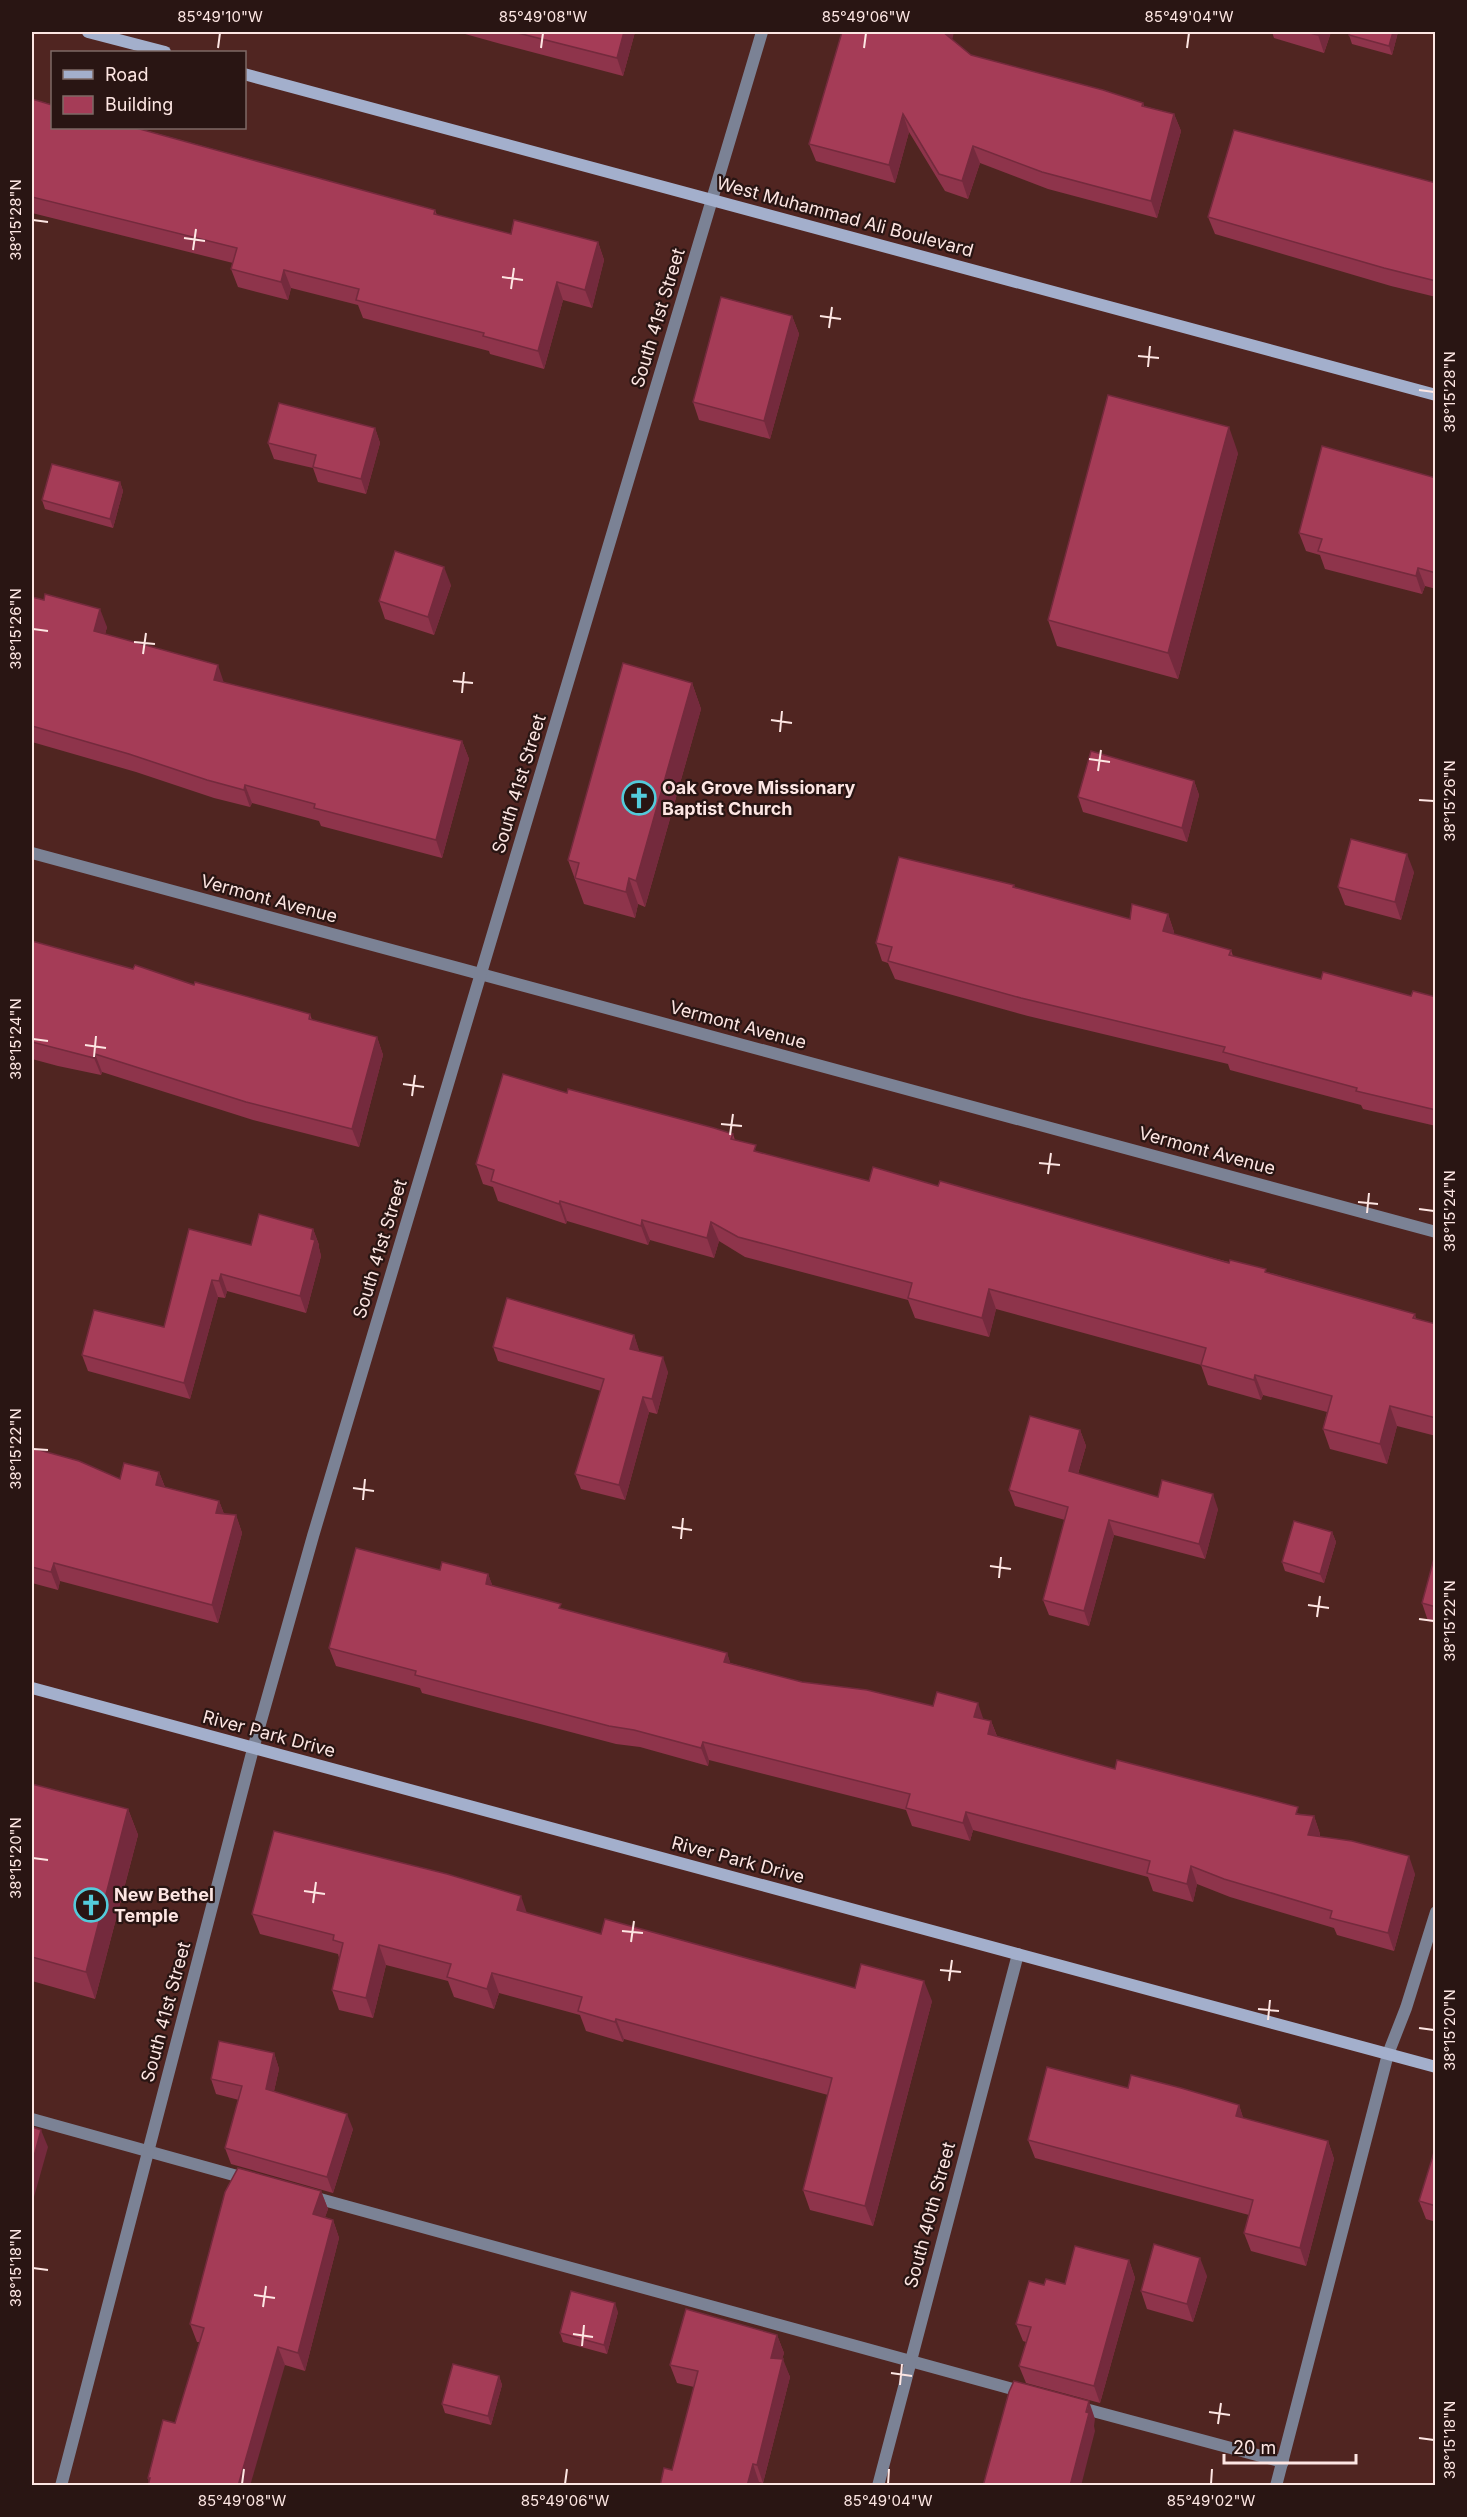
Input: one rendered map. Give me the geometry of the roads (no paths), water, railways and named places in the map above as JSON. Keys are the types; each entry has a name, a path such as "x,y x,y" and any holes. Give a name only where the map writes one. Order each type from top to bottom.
{"street":[{"path":"88,32 161,51"},
{"name":"South 41st Street","path":"61,2486 254,1749 313,1536 762,32"},
{"name":"West Muhammad Ali Boulevard","path":"246,75 1436,395"},
{"name":"Vermont Avenue","path":"32,854 1436,1232"},
{"name":"River Park Drive","path":"32,1688 1436,2067"},
{"path":"1276,2486 1388,2055 1406,2008 1436,1912"},
{"name":"South 40th Street","path":"878,2486 1018,1954"},
{"path":"32,2119 261,2182"},
{"path":"295,2192 1035,2395"},
{"path":"1068,2404 1283,2462"}],"place":[{"name":"Oak Grove Missionary Baptist Church","path":"639,798"},
{"name":"New Bethel Temple","path":"91,1905"}]}
